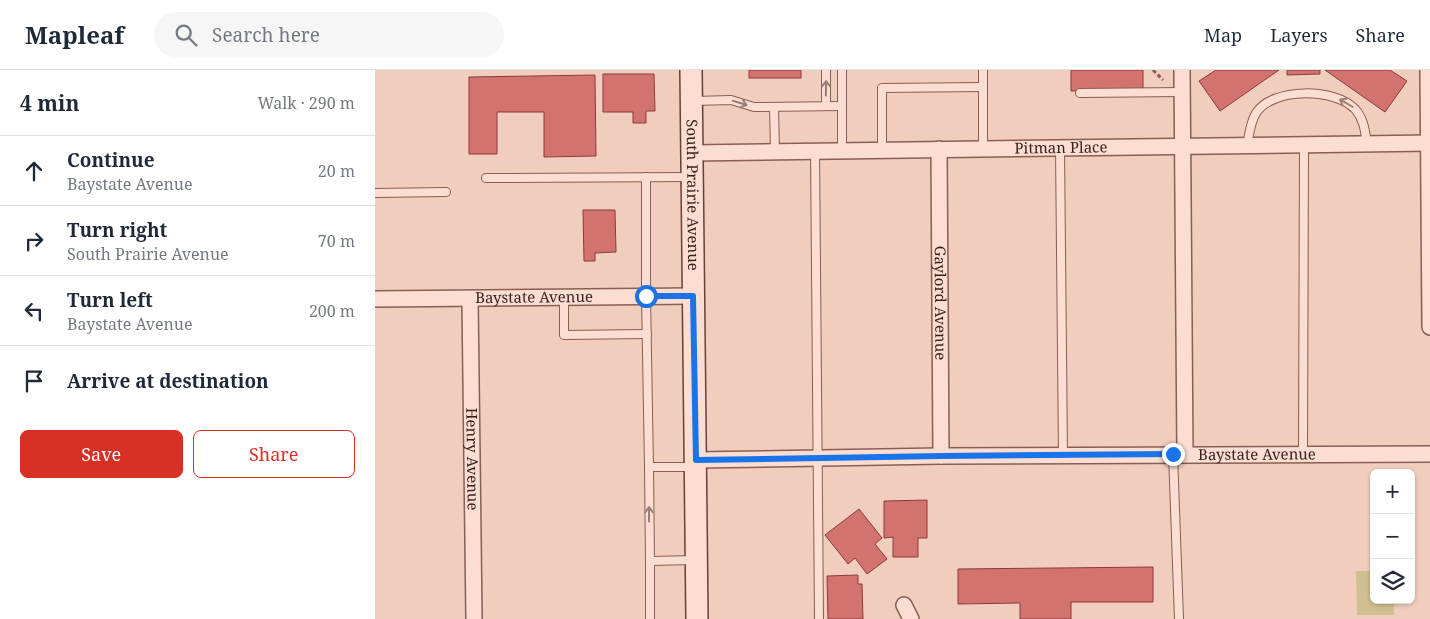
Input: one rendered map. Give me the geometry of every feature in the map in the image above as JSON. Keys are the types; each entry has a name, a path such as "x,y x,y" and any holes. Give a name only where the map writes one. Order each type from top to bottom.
{"main road":[{"name":"South Prairie Avenue","path":"691,70 697,619"}],"street":[{"path":"1179,454 1182,147 1175,92 1182,70"},
{"path":"1428,70 1430,327"},
{"name":"Pitman Place","path":"692,153 1430,143"},
{"name":"Gaylord Avenue","path":"939,149 941,456"},
{"name":"Baystate Avenue","path":"375,299 693,296"},
{"name":"Henry Avenue","path":"470,299 473,619"},
{"name":"Baystate Avenue","path":"696,464 817,458 941,456 1430,454"},
{"path":"904,605 911,619"}],"lane":[{"path":"826,106 827,70"},
{"path":"842,70 842,150"},
{"path":"983,70 983,149"},
{"path":"883,150 882,88 983,87"},
{"path":"1081,93 1175,92"},
{"path":"1247,146 1252,122 1257,111 1271,100 1281,96 1309,93 1344,101 1354,108 1365,126 1367,144"},
{"path":"691,101 731,100 755,107 842,106"},
{"path":"774,107 775,151"},
{"path":"1303,454 1304,145"},
{"path":"1059,148 1063,455"},
{"path":"815,150 819,619"},
{"path":"486,178 693,178"},
{"path":"646,178 649,619"},
{"path":"375,193 447,192"},
{"path":"564,298 564,335 647,334"},
{"path":"1179,454 1179,619"},
{"path":"649,467 696,464"},
{"path":"649,561 697,560"}],"path":[{"path":"1153,70 1175,92"}],"shaded area":[{"path":"1356,571 1370,571 1370,604 1394,604 1394,615 1357,615"}],"building":[{"path":"749,70 801,70 801,78 749,78"},
{"path":"1071,70 1143,70 1143,90 1071,91"},
{"path":"1216,70 1279,70 1220,111 1199,81"},
{"path":"1287,70 1320,70 1320,74 1287,75"},
{"path":"1325,70 1390,70 1407,81 1385,112"},
{"path":"603,74 654,74 655,111 646,111 646,123 633,123 633,112 603,112"},
{"path":"595,75 596,156 544,157 544,112 497,112 497,154 469,154 469,77"},
{"path":"583,210 615,210 616,252 595,253 595,261 584,261"},
{"path":"927,500 927,538 918,538 918,557 893,557 893,537 884,538 884,501"},
{"path":"859,509 882,538 875,544 887,559 867,574 855,558 848,564 825,535"},
{"path":"1153,567 1153,602 1071,602 1071,619 1020,619 1020,603 958,604 958,569"},
{"path":"858,575 858,584 862,584 863,619 828,619 827,576"}],"route":[{"path":"646,296 693,296 696,460 1173,454"}]}
